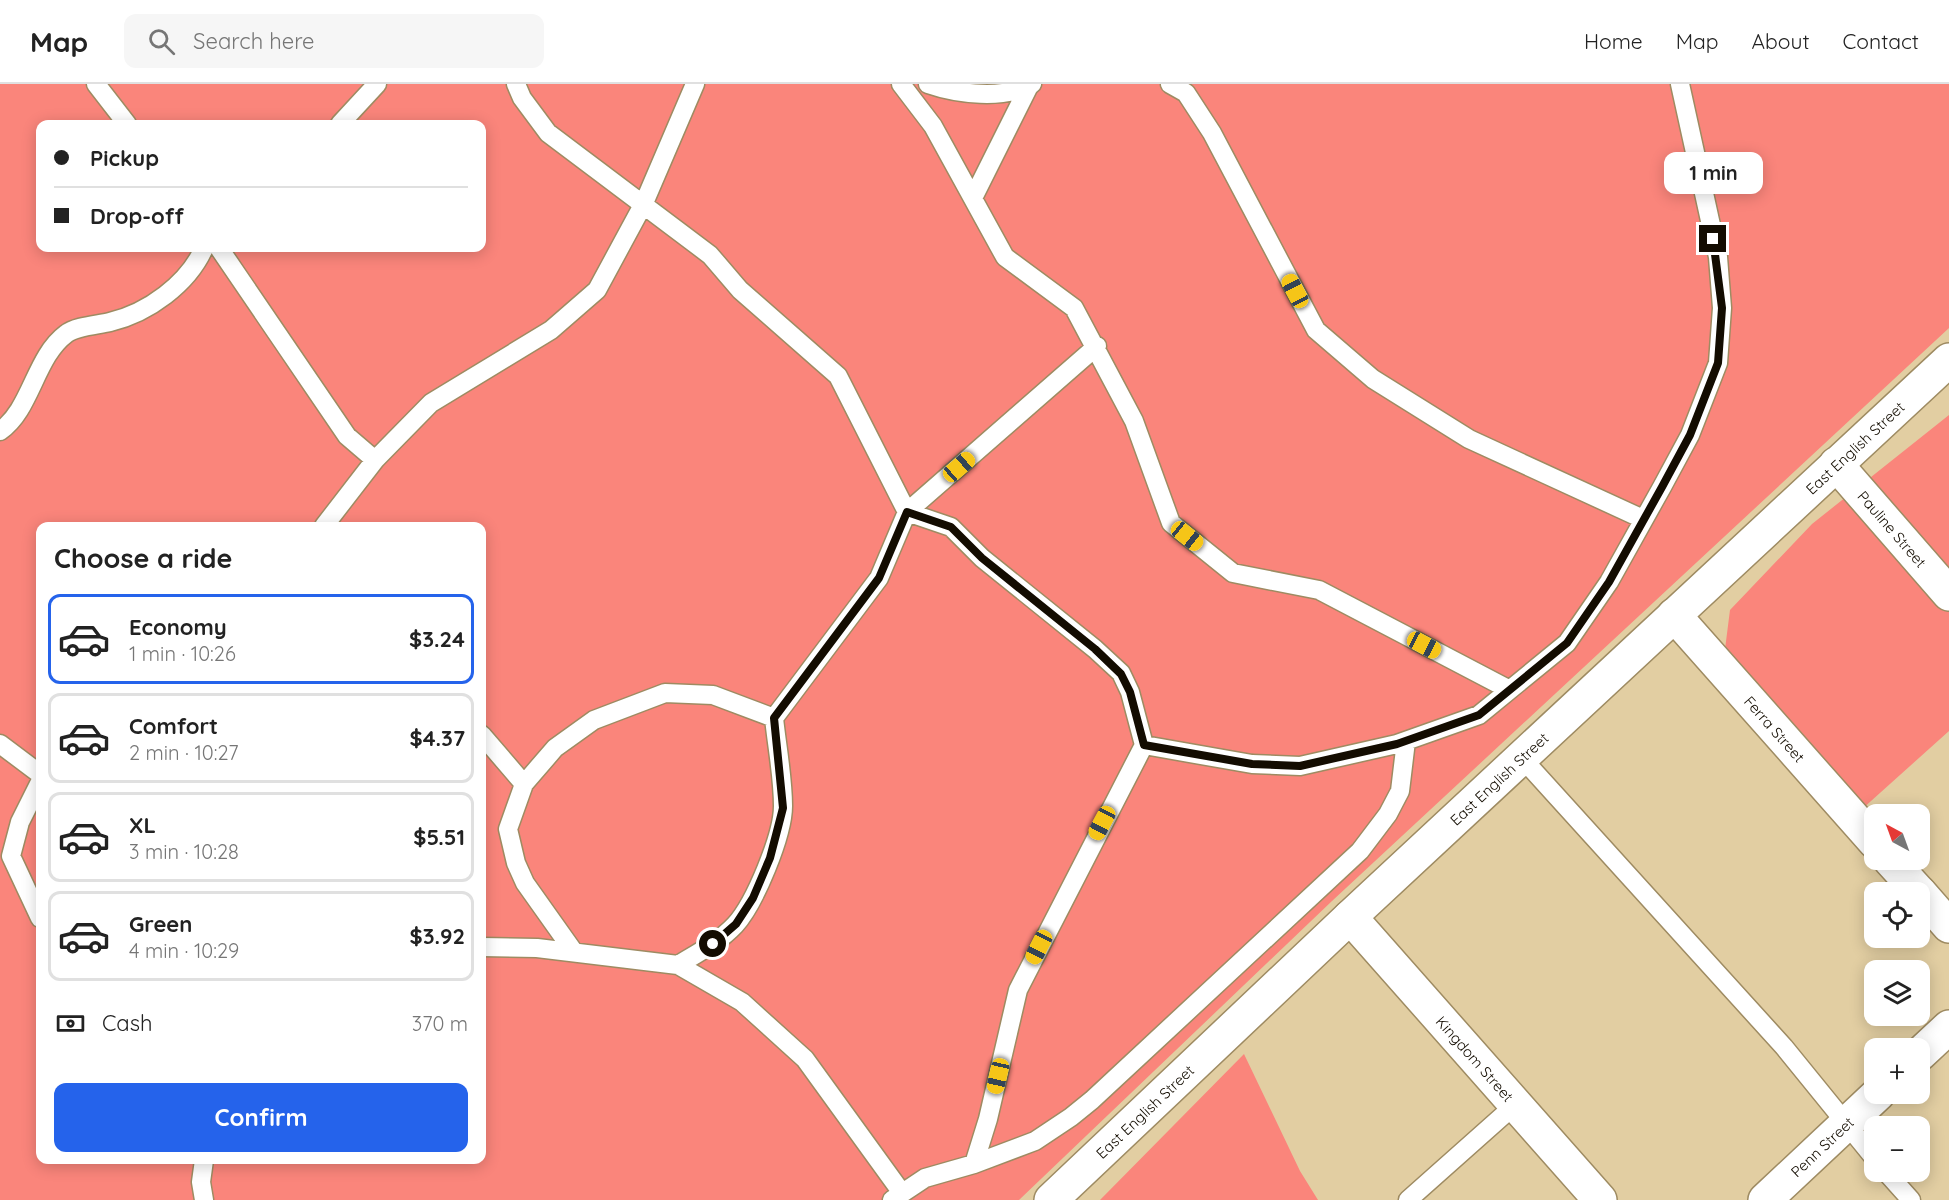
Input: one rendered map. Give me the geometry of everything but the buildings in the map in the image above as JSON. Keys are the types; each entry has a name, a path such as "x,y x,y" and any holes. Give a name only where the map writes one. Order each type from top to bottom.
{"street":[{"name":"East English Street","path":"1051,1200 1521,757 1949,360"},
{"name":"Pauline Street","path":"1836,464 1949,594"},
{"name":"Ferra Street","path":"1674,615 1864,830"},
{"path":"1899,870 1910,882"},
{"path":"1930,904 1949,926"},
{"name":"Kingdom Street","path":"1350,917 1600,1200"},
{"path":"1930,1045 1949,1027"},
{"name":"Penn Street","path":"1766,1200 1867,1104"}],"lane":[{"path":"96,84 124,120"},
{"path":"344,120 377,84"},
{"path":"516,84 522,98 548,134 595,171 644,203 710,255 740,290 838,376 907,512 951,527 982,558 1095,649 1121,674 1130,692 1144,745 1018,990 988,1119 974,1164"},
{"path":"327,522 375,460 431,403 551,330 597,290 644,203 695,84"},
{"path":"901,84 933,126 1005,257 1074,308 1134,421 1171,523 1233,573 1319,590 1508,689"},
{"path":"928,84 947,90 987,94 1031,85"},
{"path":"1170,84 1186,93 1212,133 1316,330 1373,379 1469,439 1643,519"},
{"path":"1144,745 1252,764 1300,766 1406,741 1479,715 1567,643 1609,582 1690,435 1718,363 1722,308 1718,257 1680,84"},
{"path":"973,198 1031,85"},
{"path":"0,431 14,422 40,367 66,333 119,320 162,300 202,252"},
{"path":"222,252 347,436 375,460"},
{"path":"678,965 713,944 736,924 753,898 770,858 783,808 774,718 879,578 907,512 1096,346"},
{"path":"574,952 525,883 516,863 508,829 524,784 555,748 594,720 665,693 713,695 774,718"},
{"path":"486,740 524,784"},
{"path":"486,947 574,952 678,965 742,1002 805,1059 897,1196 925,1178 974,1164 1035,1141 1092,1100 1360,851 1388,814 1400,791 1406,741"},
{"path":"0,744 36,771"},
{"path":"1521,757 1784,1047 1864,1147"},
{"path":"36,790 20,822 11,856 36,909"},
{"path":"1408,1200 1516,1104"},
{"path":"203,1164 201,1182 204,1200"},
{"path":"1895,1182 1911,1200"}],"shaded area":[{"path":"0,84 1949,84 1949,328 1332,901 1019,1200 0,1200"},
{"path":"1949,415 1949,731 1868,804 1864,804 1861,810 1724,657 1730,610 1812,524"},
{"path":"1244,1054 1300,1171 1318,1200 1100,1200"}],"route":[{"path":"713,944 736,924 753,898 770,858 783,808 774,718 879,578 907,512 951,527 982,558 1095,649 1121,674 1137,713 1144,745 1252,764 1300,766 1397,744 1479,715 1520,679 1567,643 1609,582 1690,435 1718,363 1722,308 1718,257 1713,239"}]}
